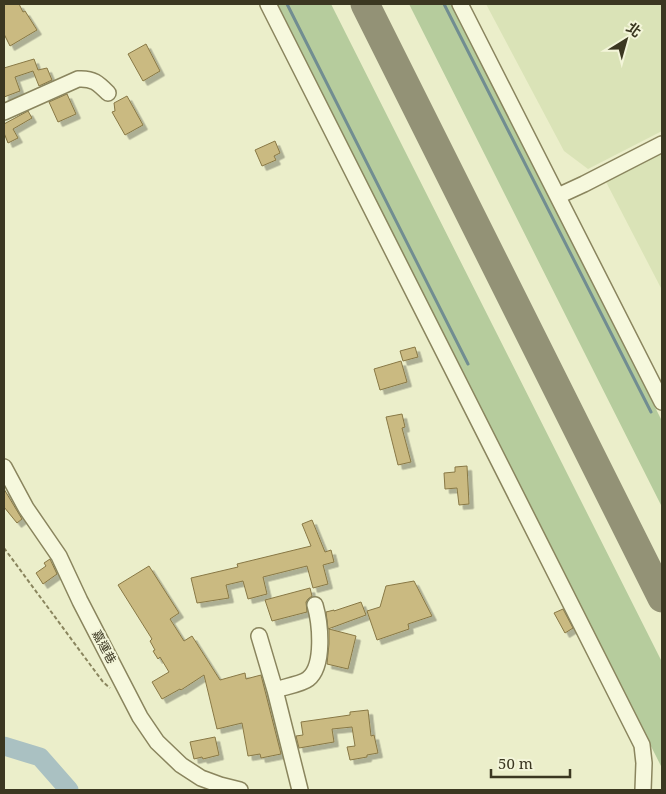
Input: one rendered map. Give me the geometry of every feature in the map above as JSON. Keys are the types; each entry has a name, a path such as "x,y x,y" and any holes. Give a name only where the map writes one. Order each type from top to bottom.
{"street":[{"path":"268,4 642,745 644,763 643,790"},
{"path":"460,4 662,400"},
{"path":"4,112 78,79 88,78 108,93"},
{"path":"558,196 662,144"},
{"name":"嘉運巷","path":"4,467 26,508 59,556 80,601 136,708 157,742 181,765 201,778 240,790"},
{"path":"275,690 307,680 313,674 319,658 321,637 315,605"},
{"path":"259,636 275,690 300,790"}],"path":[{"path":"4,548 103,682 116,693"}],"green space":[{"path":"277,4 331,4 662,662 662,768"},
{"path":"409,4 452,4 662,421 662,507"},
{"path":"486,4 662,4 662,131 588,169 564,151"},
{"path":"662,152 662,290 605,180"}],"building":[{"path":"4,4 19,4 37,30 10,46 4,34"},
{"path":"146,44 160,71 143,81 128,54"},
{"path":"34,59 38,70 47,68 52,80 39,86 33,71 15,77 20,91 4,97 4,68"},
{"path":"67,94 76,114 58,122 49,102"},
{"path":"127,96 143,125 125,135 112,112 115,111 114,103"},
{"path":"28,111 32,118 13,129 18,138 8,143 4,133 4,124"},
{"path":"275,141 280,153 274,156 276,160 262,166 255,150"},
{"path":"415,347 418,357 403,361 400,351"},
{"path":"401,361 407,382 380,390 374,369"},
{"path":"402,414 405,427 402,428 411,462 398,465 386,417"},
{"path":"467,466 469,504 459,505 457,488 445,489 444,473 455,472 455,467"},
{"path":"4,489 22,519 17,523 4,507"},
{"path":"312,520 325,552 331,550 334,562 323,565 328,584 313,588 307,566 263,577 267,594 248,599 243,581 226,585 229,598 197,603 191,578 238,567 237,564 311,546 302,524"},
{"path":"50,559 57,574 43,584 36,573 46,566 44,563"},
{"path":"149,566 179,613 170,619 184,641 192,636 220,680 245,673 246,679 261,675 281,754 261,758 260,754 248,756 242,723 217,729 204,675 181,690 162,699 152,682 169,672 160,657 158,659 153,651 155,650 150,641 152,639 118,585"},
{"path":"414,581 432,616 408,624 409,629 377,640 367,611 380,607 386,586"},
{"path":"310,588 312,596 306,602 307,612 272,621 265,600"},
{"path":"361,602 366,615 328,629 326,612"},
{"path":"563,609 573,628 565,633 554,613"},
{"path":"329,629 356,636 348,669 327,664"},
{"path":"368,710 371,736 374,735 378,753 350,760 347,747 355,746 352,727 332,729 334,742 299,748 296,736 303,735 301,722 350,715 350,712"},
{"path":"215,737 219,755 194,759 190,742"}],"waterway":[{"path":"287,4 468,364"},
{"path":"444,4 651,412"},
{"path":"4,746 40,757 69,790"}],"taxiway":[{"path":"365,4 662,598"}]}
